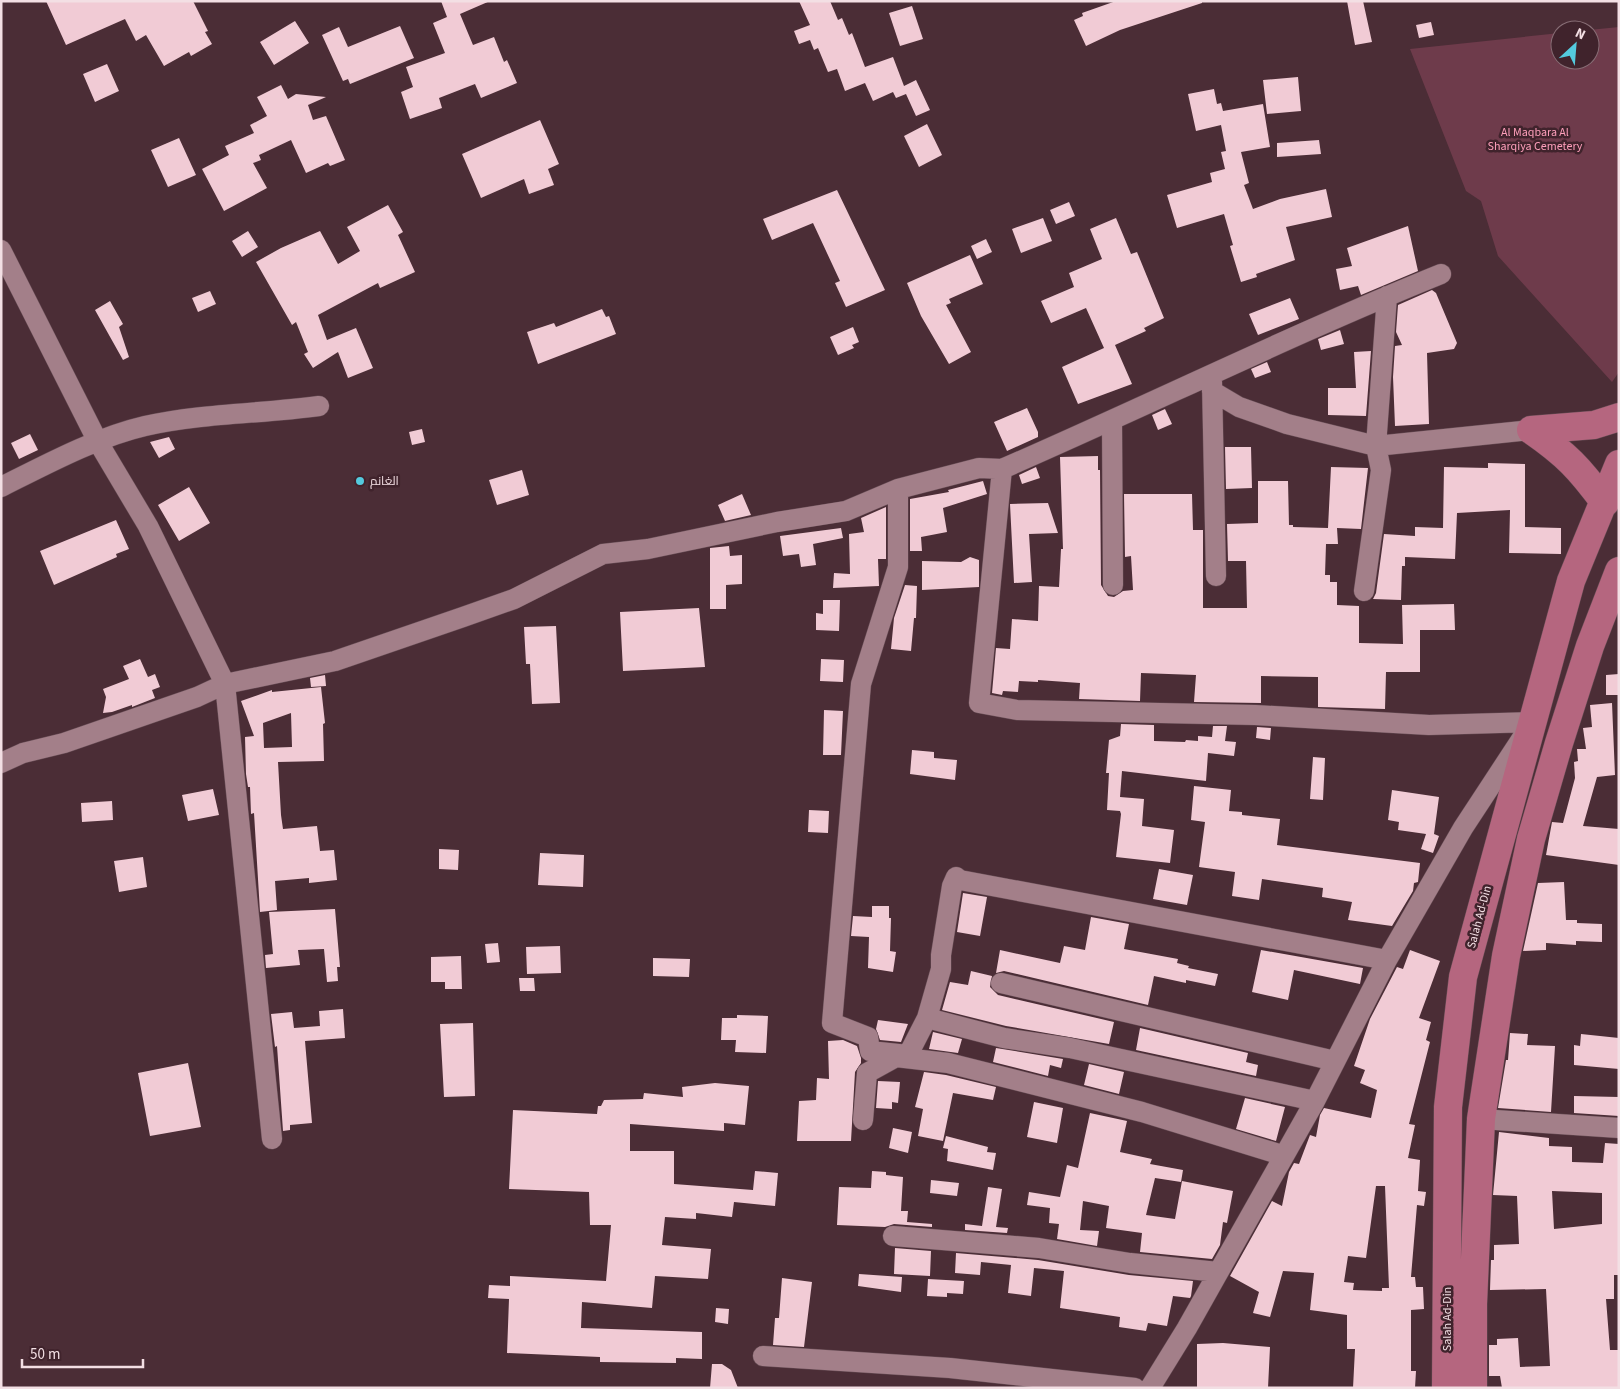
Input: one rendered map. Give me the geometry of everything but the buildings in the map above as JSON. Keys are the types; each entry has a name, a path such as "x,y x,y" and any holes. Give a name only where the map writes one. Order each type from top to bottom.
{"highway":[{"path":"1531,430 1594,425 1619,417"},
{"path":"1531,430 1556,446 1577,465 1605,503"},
{"name":"Salah Ad-Din","path":"1446,1388 1448,1107 1463,977 1571,581 1605,503 1619,464"},
{"name":"Salah Ad-Din","path":"1472,1388 1481,1119 1506,956 1531,839 1590,646 1619,571"}],"street":[{"path":"1,250 98,442 148,526 225,684 272,1139"},
{"path":"1,763 23,753 64,743 198,697 225,684 335,661 463,617 514,599 603,554 648,549 777,522 846,510 898,489 979,468 1002,469 1112,420 1212,382 1387,296 1441,274"},
{"path":"1364,591 1381,470 1376,446 1387,296"},
{"path":"1212,382 1239,407 1279,421 1376,446 1531,430"},
{"path":"1212,382 1216,576"},
{"path":"1,487 98,442 125,432 165,422 233,413 269,413 319,406"},
{"path":"1112,420 1113,585"},
{"path":"1002,469 978,703 1017,710 1255,715 1429,724 1533,722"},
{"path":"898,489 898,567 861,684 832,1023 868,1037 870,1050 908,1055 927,1018 941,969 940,955 952,886 956,876 960,880 1387,960"},
{"path":"1150,1388 1314,1101 1387,960 1463,828 1533,722"},
{"path":"1001,983 1335,1061"},
{"path":"927,1018 1004,1038 1070,1048 1314,1101"},
{"path":"863,1120 867,1073 896,1057 948,1063 1142,1112 1282,1155"},
{"path":"1481,1119 1619,1128"},
{"path":"893,1236 1038,1248 1130,1263 1218,1272"},
{"path":"764,1356 950,1368 1136,1388"}],"green space":[{"name":"Al Maqbara Al Sharqiya Cemetery","path":"1619,27 1619,372 1612,382 1498,256 1481,201 1466,191 1410,49 1550,34 1550,70 1600,70 1600,29"}],"place":[{"name":"الغانم","path":"360,481"}]}
